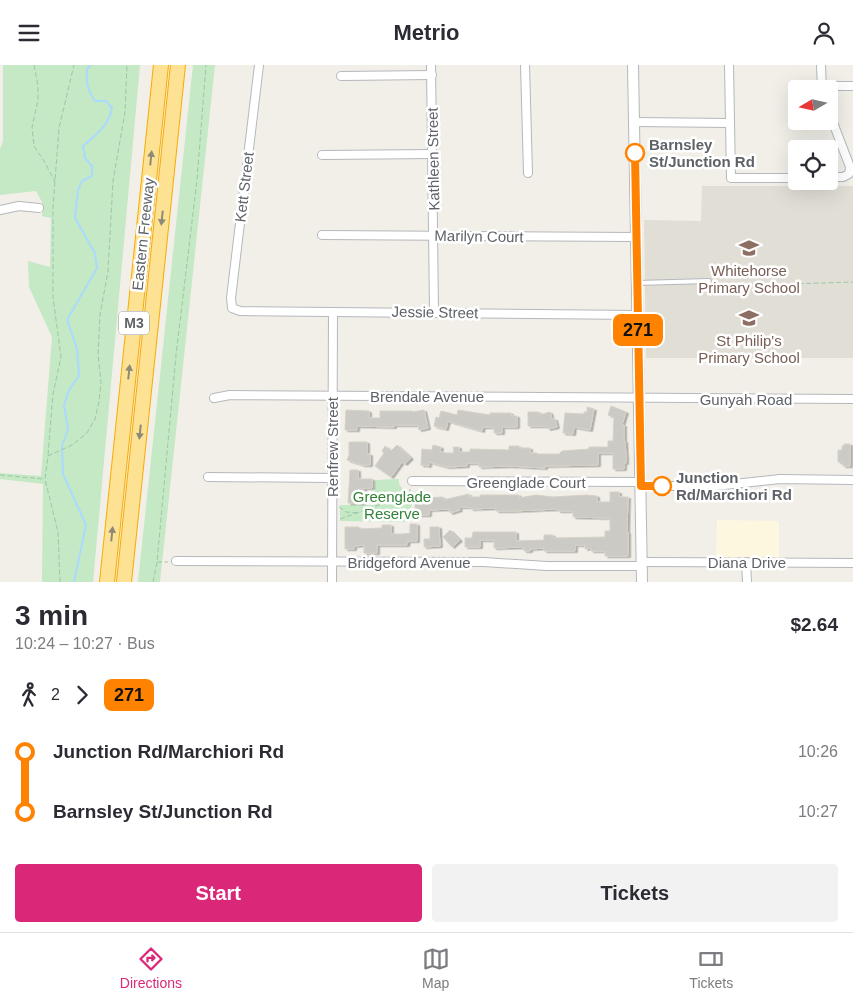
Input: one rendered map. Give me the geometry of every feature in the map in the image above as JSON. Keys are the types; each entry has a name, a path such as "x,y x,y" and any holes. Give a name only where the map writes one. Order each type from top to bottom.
{"highway":[{"name":"Eastern Freeway","path":"107,582 160,65"},
{"name":"Eastern Freeway","path":"124,582 178,65"}],"street":[{"name":"Kett Street","path":"232,309 231,298 259,65"},
{"name":"Kathleen Street","path":"431,65 434,312"},
{"path":"525,65 528,173"},
{"path":"633,65 642,582"},
{"path":"729,65 731,177 788,178"},
{"path":"821,65 822,80"},
{"path":"341,76 432,75"},
{"path":"838,87 853,86"},
{"path":"634,122 730,123"},
{"path":"836,130 850,167 849,174 838,177"},
{"path":"322,155 433,154"},
{"path":"0,210 19,206 39,208"},
{"name":"Marilyn Court","path":"322,235 636,237"},
{"name":"Jessie Street","path":"232,309 240,311 638,315"},
{"name":"Renfrew Street","path":"332,582 333,311"},
{"name":"Brendale Avenue","path":"214,398 230,395 639,398"},
{"name":"Gunyah Road","path":"639,398 853,399"},
{"path":"208,477 332,478"},
{"name":"Greenglade Court","path":"412,481 715,486 780,479 853,480"},
{"name":"Bridgeford Avenue","path":"176,561 484,562 547,566 642,564"},
{"path":"746,562 746,582"},
{"name":"Diana Drive","path":"642,564 746,562 853,563"}],"lane":[{"path":"637,283 709,281"}],"path":[{"path":"34,65 38,86 32,127 34,146 56,183"},
{"path":"60,582 58,532 45,479 54,394 61,357 53,297 53,207 59,127 74,65"},
{"path":"48,456 72,445 87,433 95,419 99,402 101,382 98,345 100,315 108,271 113,181 125,112 127,65"},
{"path":"153,582 157,562 176,355 197,180 206,65"},
{"path":"791,284 853,282"},
{"path":"0,475 45,479"},
{"path":"332,522 401,497 410,492 412,481"},
{"path":"332,503 346,512 359,513"},
{"path":"157,562 176,561"}],"shaded area":[{"path":"702,186 788,186 788,190 838,190 838,186 853,186 853,358 646,358 644,220 701,221"},
{"path":"717,520 779,521 779,558 716,558"}],"green space":[{"path":"3,65 140,65 93,582 42,582 43,484 0,479 0,473 41,476 52,337 29,287 28,261 50,267 51,218 42,216 42,202 36,191 0,195 0,149 3,141"},
{"path":"193,65 215,65 160,582 138,582"},
{"name":"Greenglade Reserve","path":"399,479 399,484 404,491 417,492 405,522 340,521 340,505 374,505 375,480"}],"building":[{"path":"611,406 626,412 622,425 624,425 626,457 624,469 613,469 613,453 598,453 598,465 545,466 545,468 479,467 479,463 467,463 467,466 447,467 429,462 429,466 421,465 422,449 432,450 433,445 441,447 440,452 446,453 454,453 453,447 459,447 459,452 470,452 470,449 509,450 509,446 519,446 519,448 530,448 530,453 559,454 562,451 589,449 589,447 608,447 608,441 613,441 614,417 608,415"},
{"path":"587,407 594,409 590,430 574,427 573,434 563,433 565,413 584,414 584,412 587,412"},
{"path":"346,410 369,411 369,418 380,418 380,411 412,412 424,410 428,428 419,430 418,425 394,425 394,427 357,426 357,430 345,430"},
{"path":"458,410 490,415 490,413 511,413 511,416 517,416 517,427 502,427 502,433 494,433 494,427 483,427 482,431 448,421 446,429 434,426 436,417 439,418 441,411 457,415"},
{"path":"528,412 539,412 539,415 550,412 552,419 555,419 557,427 548,429 547,426 528,426"},
{"path":"349,442 367,442 367,454 370,454 370,465 347,460"},
{"path":"844,444 850,444 850,466 843,466 843,462 838,462 838,450 842,450"},
{"path":"397,445 411,458 405,464 402,462 391,477 375,466 384,453 382,451 385,446 391,451"},
{"path":"350,470 358,470 358,479 372,479 372,488 364,488 364,503 348,503"},
{"path":"610,492 619,492 619,497 628,497 628,556 605,556 605,551 591,551 591,548 585,549 585,545 575,545 575,551 544,551 544,548 524,551 524,547 494,548 494,540 480,540 480,547 465,547 465,538 472,538 473,532 516,532 516,541 544,540 544,535 553,535 553,538 605,537 605,531 610,531 610,518 573,517 573,511 558,511 557,509 496,511 496,508 471,509 470,507 459,507 460,510 450,513 450,509 429,510 429,515 415,515 415,502 422,502 422,498 443,497 443,500 469,494 469,497 480,497 480,495 519,495 519,498 536,495 553,497 586,495 597,496 597,502 610,502"},
{"path":"410,524 417,524 417,541 408,541 407,545 377,545 377,553 364,553 364,545 354,546 354,549 345,549 345,527 359,527 359,529 382,528 382,525 391,525 391,534 403,534 410,533"},
{"path":"430,527 439,527 440,546 424,547 424,539 430,539"},
{"path":"450,530 460,540 452,547 443,537"}],"waterway":[{"path":"74,582 86,525 63,474 62,446 68,429 64,405 69,390 79,376 77,349 67,320 97,268 95,253 75,218 78,190 82,181 92,176 92,166 85,158 83,146 105,125 112,108 106,101 95,101 90,93 87,69 91,65"}],"bus line":[{"name":"271","path":"635,153 641,486 662,486"}],"place":[{"name":"Barnsley St/Junction Rd","path":"635,153"},
{"name":"Whitehorse Primary School","path":"749,248"},
{"name":"St Philip's Primary School","path":"749,318"},
{"name":"Junction Rd/Marchiori Rd","path":"662,486"}]}
